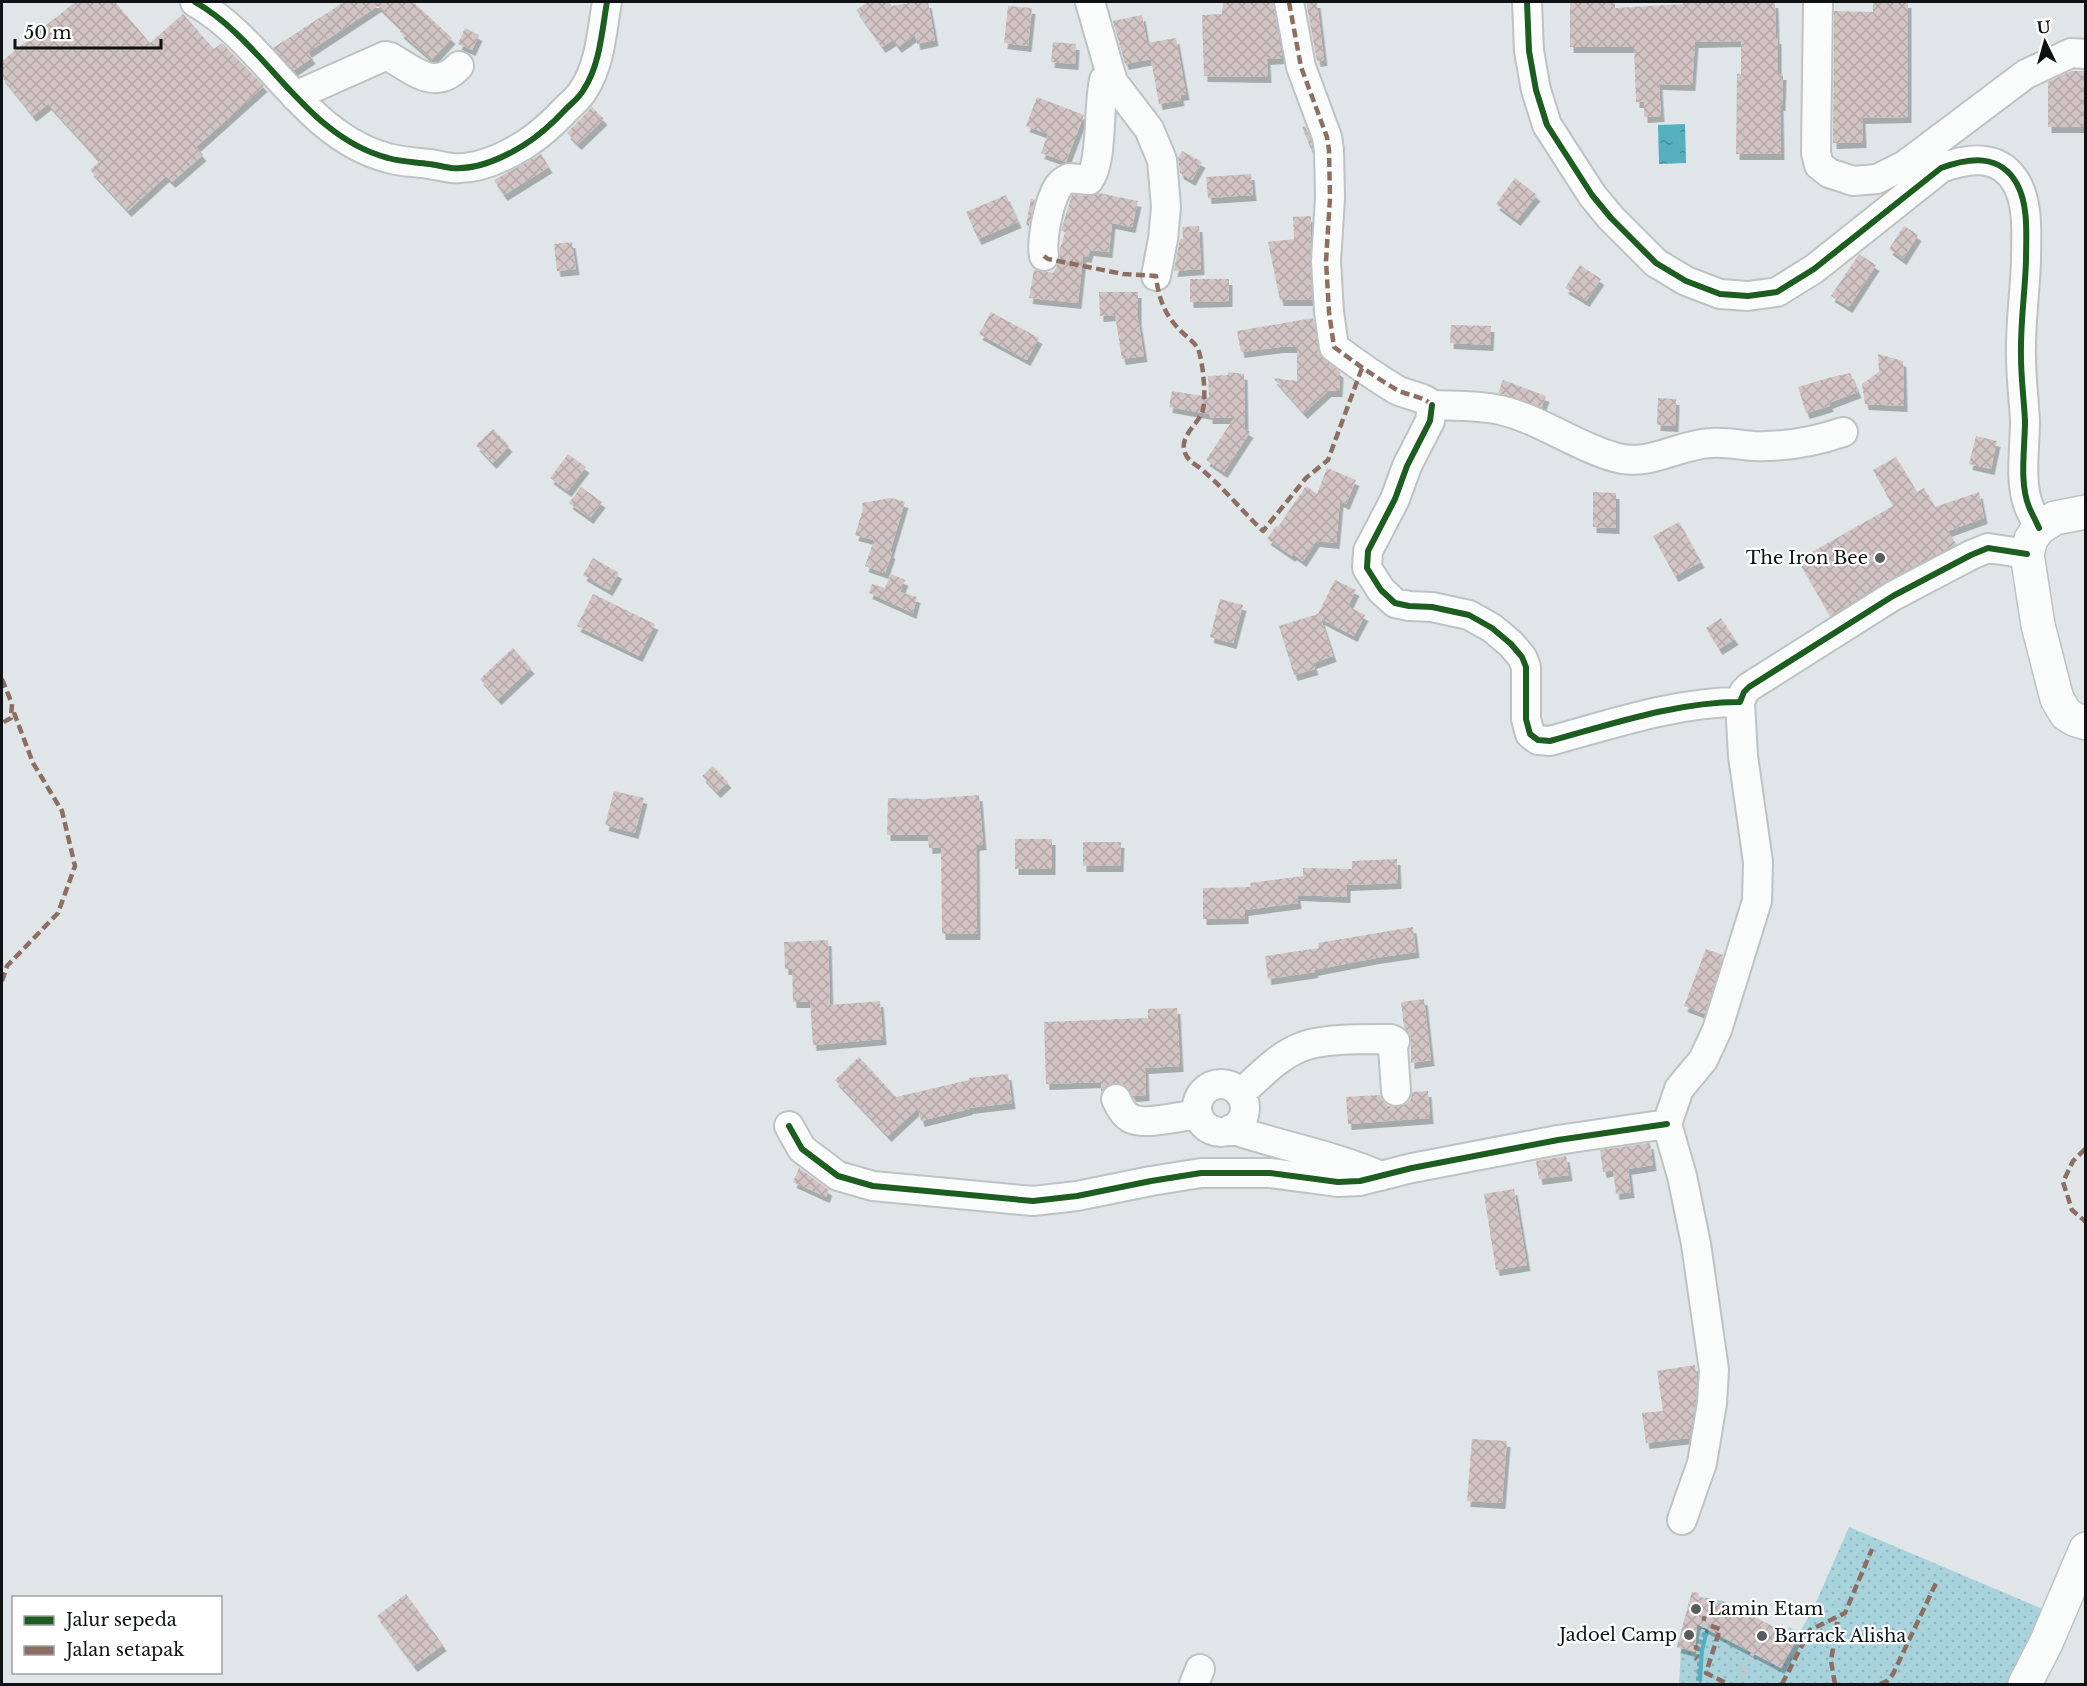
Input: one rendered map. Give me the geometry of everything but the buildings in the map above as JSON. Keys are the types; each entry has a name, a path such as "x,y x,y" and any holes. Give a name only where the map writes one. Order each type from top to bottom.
{"main road":[{"path":"2085,512 2055,518 2033,541 2038,625 2057,699 2067,714 2085,723"},
{"path":"2025,1684 2046,1643 2085,1549"}],"street":[{"path":"195,2 216,14 238,33 295,96 323,122 342,135 363,148 387,158 450,168 464,168 488,163 513,152 543,131 583,91 598,57 607,2"},
{"path":"1090,2 1111,75 1119,91 1149,129 1162,160 1166,207 1156,276"},
{"path":"1289,2 1301,67 1327,137 1329,150 1330,198 1326,261 1334,347 1362,368 1401,392 1427,400 1432,405 1500,410 1526,418 1600,452 1627,460 1649,460 1712,443 1755,446 1790,445 1824,439 1843,432"},
{"path":"1527,2 1529,51 1536,90 1547,125 1611,218 1656,263 1686,281 1720,294 1748,297 1777,292 1814,269 1941,168 1964,160 1983,159 2004,169 2017,184 2024,204 2025,289 2021,356 2024,481 2033,541 1988,548 1927,577 1749,687 1740,702 1743,756 1758,862 1757,901 1717,1030 1703,1060 1679,1089 1667,1124 1682,1176 1696,1244 1714,1370 1712,1403 1702,1463 1682,1520"},
{"path":"1818,2 1816,141 1818,165 1829,173 1853,181 1877,179 1905,165 2026,74 2071,53 2085,54"},
{"path":"295,96 385,56 417,74 431,78 447,75 459,66"},
{"path":"1044,256 1042,248 1050,206 1058,187 1069,178 1089,180 1097,164 1100,96 1104,80 1111,75"},
{"path":"1951,130 1962,147 1964,160"},
{"path":"1432,405 1430,421 1407,466 1395,499 1368,551 1367,568 1381,590 1395,603 1432,607 1469,615 1492,628 1511,644 1522,657 1526,667 1526,719 1528,730 1533,738 1550,741 1666,710 1721,702 1740,702"},
{"path":"1240,1094 1286,1055 1300,1047 1352,1040 1391,1038 1395,1041 1393,1048 1396,1091"},
{"path":"1231,1129 1238,1124 1245,1109 1244,1101 1240,1094 1227,1084 1210,1086 1203,1091 1196,1106 1198,1114 1207,1127 1215,1131 1231,1129 1338,1159 1381,1176"},
{"path":"1116,1099 1120,1108 1132,1120 1143,1121 1198,1114"},
{"path":"789,1126 802,1149 838,1176 873,1186 1033,1201 1077,1196 1201,1173 1270,1173 1338,1182 1360,1181 1558,1140 1667,1124"}],"path":[{"path":"1701,1684 1695,1683 1698,1651 1710,1601"},
{"path":"1705,1623 1711,1626"},
{"path":"1736,1684 1753,1653"}],"shaded area":[{"path":"1849,1527 2052,1613 2012,1684 1679,1684 1681,1649 1677,1647 1691,1595 1723,1601 1786,1633 1789,1627 1800,1632 1814,1607"}],"water":[{"path":"1685,124 1686,163 1659,164 1658,125"}],"waterway":[{"path":"1699,1680 1701,1651 1706,1629"}],"marked path":[{"path":"1289,2 1301,67 1327,137 1329,150 1330,198 1326,261 1334,347 1397,390 1432,405"},
{"path":"1044,256 1048,259 1123,274 1156,276 1158,291 1166,311 1196,346 1200,354 1204,381 1203,408 1186,437 1185,453 1263,531 1306,478 1328,460 1362,368"},
{"path":"2,679 12,704 11,718 2,723"},
{"path":"2,981 7,966 58,913 75,866 62,811 33,763 13,710"},
{"path":"2085,1149 2073,1161 2063,1182 2072,1210 2086,1222"},
{"path":"1782,1684 1810,1630 1845,1613 1872,1549"},
{"path":"1880,1684 1887,1681 1893,1674 1937,1581"},
{"path":"1835,1684 1831,1661 1838,1617"},
{"path":"1702,1618 1706,1619"},
{"path":"1711,1626 1720,1629 1706,1673 1728,1684"},
{"path":"1694,1647 1698,1648"}],"cycle path":[{"path":"195,2 221,20 244,41 309,110 333,130 359,147 388,158 452,168 471,167 490,162 524,145 546,128 578,97 594,69 607,2"},
{"path":"1527,2 1529,51 1536,90 1547,125 1592,195 1611,218 1656,263 1686,281 1720,294 1748,296 1777,292 1814,269 1941,168 1973,160 1993,163 2010,174 2021,193 2026,222 2021,345 2025,421 2023,476 2029,507 2039,528"},
{"path":"1432,405 1430,421 1407,466 1395,499 1368,551 1367,568 1381,590 1395,603 1432,607 1469,615 1492,628 1511,644 1522,657 1526,667 1526,719 1530,734 1538,740 1550,741 1668,710 1740,702 1749,687 1893,596 1971,555 1988,548 2027,554"},
{"path":"789,1126 802,1149 838,1176 873,1186 1033,1201 1077,1196 1201,1173 1270,1173 1338,1182 1360,1181 1412,1168 1558,1140 1667,1124"}],"place":[{"name":"The Iron Bee","path":"1880,558"},
{"name":"Lamin Etam","path":"1696,1609"},
{"name":"Jadoel Camp","path":"1689,1635"},
{"name":"Barrack Alisha","path":"1762,1636"}]}
